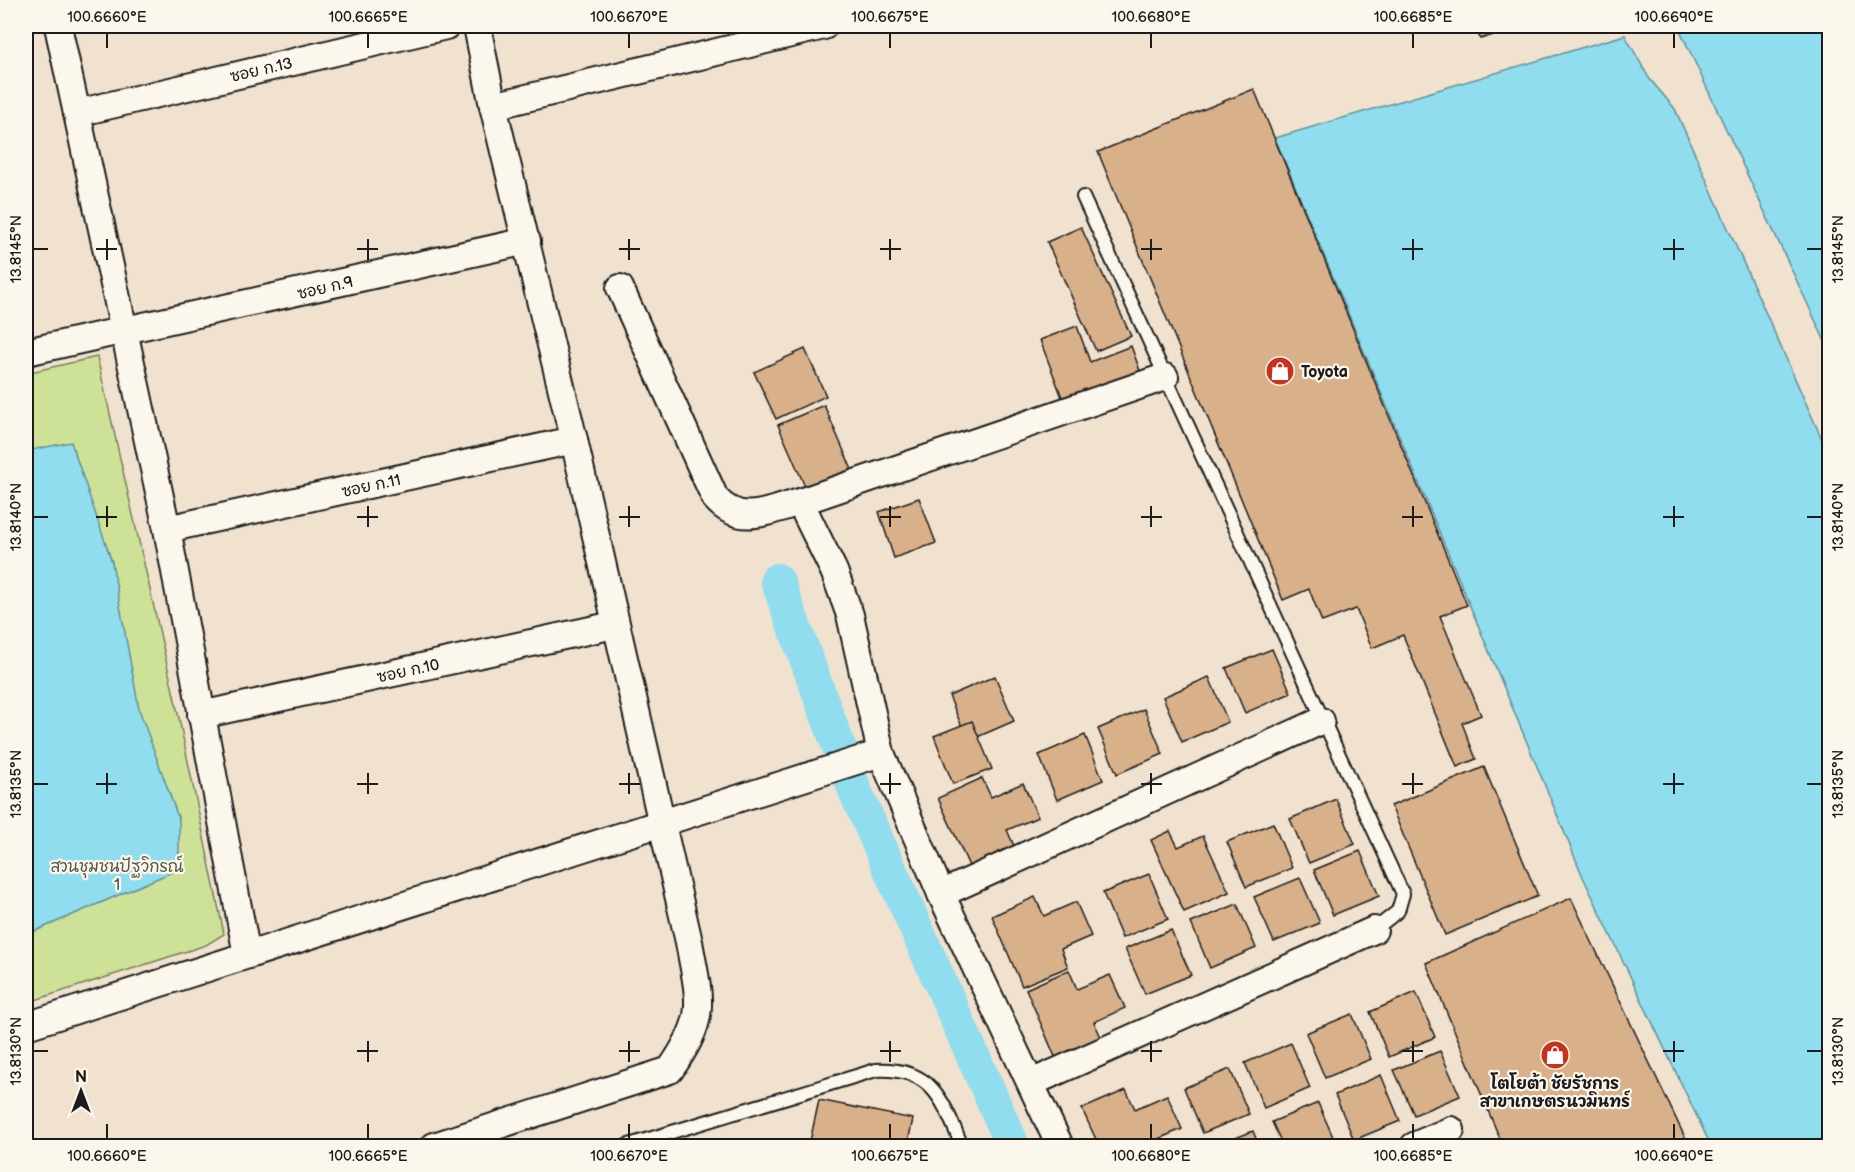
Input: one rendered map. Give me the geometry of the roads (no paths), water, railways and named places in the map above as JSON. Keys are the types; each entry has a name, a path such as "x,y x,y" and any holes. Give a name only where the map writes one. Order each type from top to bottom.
{"street":[{"path":"58,26 167,529 247,955"},
{"name":"ซอย ก.13","path":"76,113 446,26"},
{"path":"434,1146 670,1070 684,1050 698,1021 698,992 574,440 493,106 477,26"},
{"path":"493,106 824,26"},
{"name":"ซอย ก.9","path":"26,352 527,241"},
{"path":"620,288 715,498 726,512 747,516 800,502 1165,377"},
{"name":"ซอย ก.11","path":"167,529 574,440"},
{"path":"800,502 834,571 849,615 881,753 941,894 1060,1146"},
{"name":"ซอย ก.10","path":"201,715 615,625"},
{"path":"941,894 1321,721"},
{"path":"26,1026 881,753"},
{"path":"1031,1083 1374,930"},
{"path":"1414,1146 1451,1130"}],"lane":[{"path":"1083,197 1321,721 1403,894 1398,911 1374,930"},
{"path":"626,1146 876,1070 887,1069 909,1073 929,1084 938,1095 962,1146"}],"water":[{"path":"1678,26 1829,26 1829,350"},
{"path":"1625,35 1649,78 1675,109 1829,455 1829,1146 1711,1146 1583,877 1275,138"},
{"path":"71,442 112,562 139,709 179,820 179,869 26,935 26,451"}],"waterway":[{"path":"777,580 856,793 1013,1146"}],"place":[{"name":"Toyota","path":"1280,371"},
{"name":"โตโยต้า ชัยรัชการ สาขาเกษตรนวมินทร์","path":"1555,1055"}],"park label":[{"name":"สวนชุมชนปัฐวิกรณ์ 1","path":"117,875"}]}
